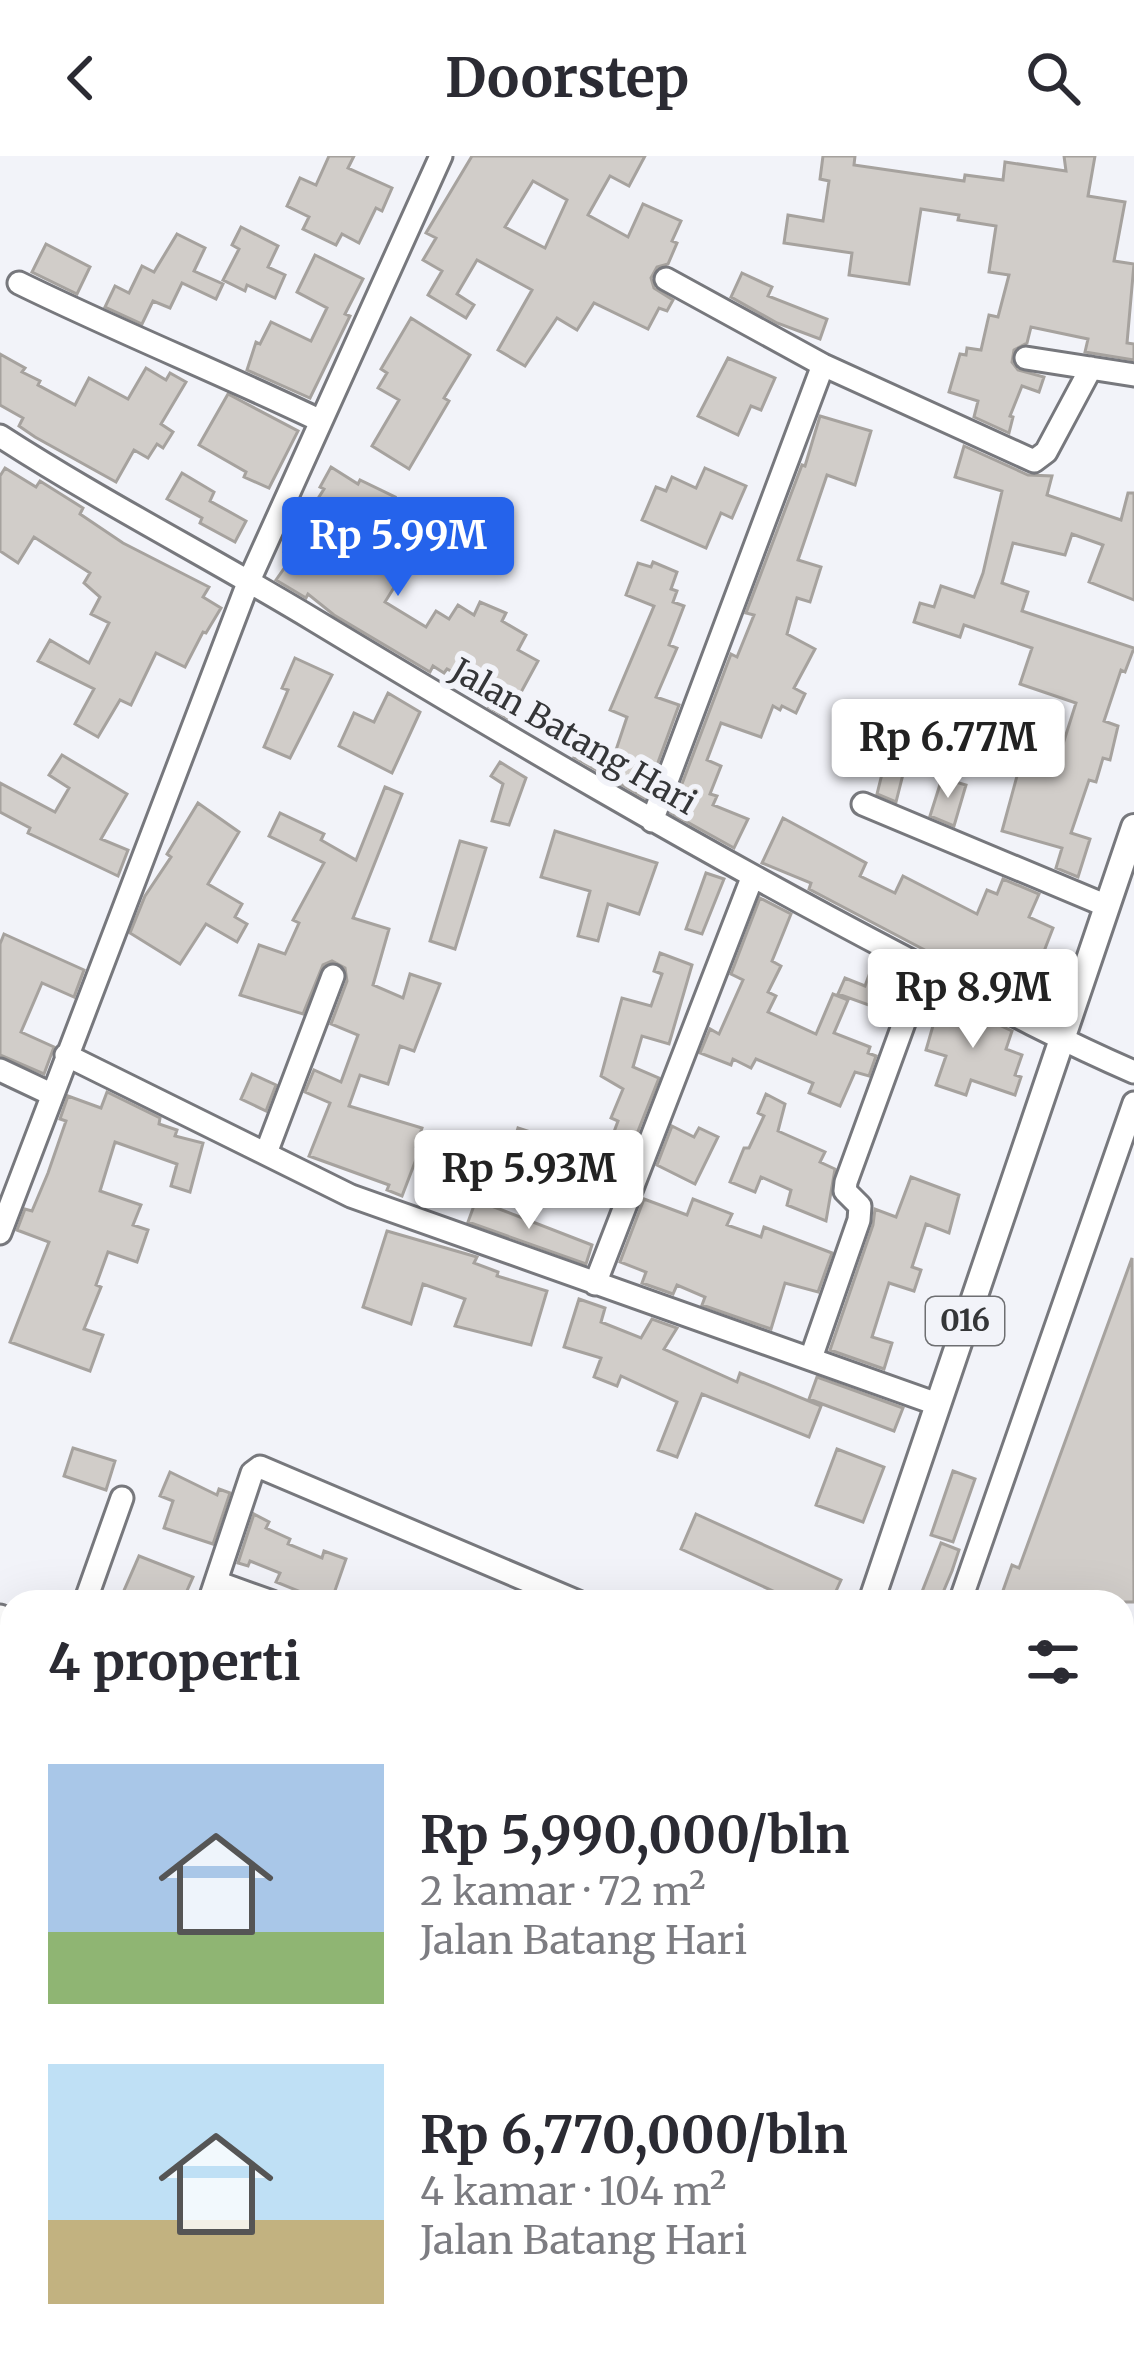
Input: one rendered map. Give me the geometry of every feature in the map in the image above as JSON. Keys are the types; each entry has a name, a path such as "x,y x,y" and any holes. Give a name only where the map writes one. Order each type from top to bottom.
{"main road":[{"name":"016","path":"875,1590 1134,827"}],"street":[{"path":"0,1233 248,584 441,156"},
{"path":"666,279 823,365 1034,461 1046,452 1091,368"},
{"path":"19,283 321,421"},
{"path":"1026,358 1134,375"},
{"path":"652,821 823,365"},
{"name":"Jalan Batang Hari","path":"0,436 76,485 752,878 1061,1040 1134,1072"},
{"path":"863,804 1107,907"},
{"path":"596,1284 752,878"},
{"path":"811,1358 859,1220 860,1206 846,1193 846,1182 924,968"},
{"path":"266,1153 333,976"},
{"path":"66,1055 351,1196 937,1404"},
{"path":"0,1070 51,1094"},
{"path":"964,1590 1134,1103"},
{"path":"213,1590 252,1473 260,1467 550,1590"},
{"path":"90,1590 122,1498"}],"building":[{"path":"329,156 354,156 348,168 392,188 359,243 342,234 336,245 303,229 309,217 287,206 300,178 316,185"},
{"path":"472,156 645,156 629,186 610,176 588,215 628,237 643,204 681,221 668,264 657,267 651,278 654,288 673,300 667,311 659,308 648,329 594,303 577,330 557,318 525,366 498,350 532,290 477,260 457,294 474,305 466,318 428,295 442,271 423,260 436,238 426,233","holes":["533,181 567,200 545,248 505,227"]},
{"path":"823,156 855,156 854,165 964,181 965,175 1003,180 1005,162 1066,171 1064,156 1095,156 1088,196 1125,202 1114,261 1134,264 1127,343 1134,344 1134,360 1085,352 1088,339 1031,327 1027,343 1014,350 1012,362 1018,370 1044,377 1039,392 1022,386 1009,433 974,417 978,401 949,392 960,354 966,355 967,348 981,350 989,315 998,317 1009,275 989,272 996,226 921,209 909,284 849,275 852,253 784,243 788,215 823,221 829,181 820,179"},
{"path":"241,227 278,246 268,267 285,275 275,298 223,280 239,249 232,245"},
{"path":"177,234 205,248 194,271 223,284 216,299 182,283 170,308 153,301 142,324 105,307 115,286 129,293 142,266 154,272"},
{"path":"46,244 90,267 77,294 32,272"},
{"path":"315,255 363,279 310,398 247,370 256,342 260,344 271,322 311,341 327,308 297,292"},
{"path":"742,273 772,287 768,296 827,319 820,339 777,323 731,297"},
{"path":"411,318 470,355 409,469 372,446 399,400 378,388 387,373 381,369"},
{"path":"0,354 25,368 22,372 40,381 38,385 75,405 89,378 128,399 146,368 166,380 170,373 186,382 161,424 173,432 163,448 157,444 148,458 134,450 116,482 19,426 23,418 0,405"},
{"path":"728,358 775,378 761,410 751,406 738,435 698,416"},
{"path":"228,394 298,431 269,488 244,477 246,472 199,445"},
{"path":"820,416 871,431 855,485 827,475 798,560 821,567 810,602 797,598 787,634 815,649 794,688 805,694 796,713 773,706 761,737 721,723 707,760 721,766 710,794 717,796 713,805 748,819 734,848 671,813 731,654 737,657 754,615 746,613"},
{"path":"964,446 1028,475 1052,476 1047,495 1121,520 1128,493 1134,493 1134,600 1089,582 1103,545 1072,534 1065,555 1013,543 1002,583 1028,592 1022,611 1134,648 1125,672 1121,670 1104,721 1118,726 1110,760 1103,758 1096,782 1089,780 1071,833 1090,839 1078,877 1056,868 1062,848 1002,831 1023,754 1012,750 1019,729 1063,744 1076,703 1020,684 1032,648 964,625 960,637 914,622 920,603 934,607 941,586 974,597 983,573 1002,491 955,477"},
{"path":"331,467 358,484 360,480 395,497 383,517 365,505 344,539 381,565 388,553 408,565 385,602 426,627 436,611 449,619 458,605 474,615 480,602 506,613 502,621 526,635 518,650 538,661 507,718 489,707 496,695 447,669 444,673 433,666 430,672 334,615 308,594 306,598 276,580 292,557 284,552 324,489 320,487"},
{"path":"5,468 36,487 40,481 83,508 80,514 123,543 209,587 203,597 221,608 185,667 156,653 131,705 120,700 98,737 75,724 94,689 38,661 50,640 89,663 109,623 91,614 100,597 84,583 90,573 34,537 18,563 0,551 0,476"},
{"path":"705,468 746,486 732,518 721,513 706,548 642,520 656,487 666,491 672,477 696,488"},
{"path":"182,473 214,492 210,501 246,521 235,542 167,499"},
{"path":"653,562 677,572 671,589 677,591 673,602 684,606 669,645 677,648 656,697 679,705 645,798 574,757 579,745 613,759 627,717 610,710 654,606 626,595 638,563 651,567"},
{"path":"295,658 332,675 290,758 264,747 288,690 282,688"},
{"path":"388,693 420,712 392,773 339,746 354,713 374,722"},
{"path":"896,718 916,723 896,802 877,794"},
{"path":"62,755 127,794 101,839 128,850 118,876 28,833 30,828 0,812 0,783 55,812 69,788 49,775"},
{"path":"500,762 526,778 509,825 492,821 503,784 491,776"},
{"path":"942,778 966,785 954,826 930,816"},
{"path":"385,787 402,794 353,918 389,929 373,985 403,998 410,974 440,984 414,1051 400,1046 388,1084 360,1075 349,1106 422,1128 416,1147 420,1149 402,1196 387,1190 389,1185 309,1156 330,1103 305,1092 314,1070 341,1082 358,1035 331,1024 347,981 345,968 332,961 323,965 303,1014 240,995 259,945 285,954 299,923 293,920 324,863 269,836 280,813 324,834 321,840 356,860"},
{"path":"198,803 239,832 208,884 242,904 235,917 247,924 237,942 206,924 180,964 130,933 145,896"},
{"path":"783,818 866,863 860,876 895,893 903,876 977,914 987,890 997,894 1003,879 1039,894 1029,917 1053,928 1024,1003 999,990 1005,975 963,955 957,967 809,889 811,883 762,863"},
{"path":"555,831 657,863 639,914 608,904 598,941 578,936 590,891 541,877"},
{"path":"460,841 486,848 455,949 430,941"},
{"path":"706,873 724,879 702,934 686,929"},
{"path":"760,898 791,914 772,961 781,966 768,992 776,996 768,1012 816,1034 833,994 848,1000 834,1033 870,1047 868,1053 876,1056 869,1076 855,1072 840,1106 809,1093 813,1083 756,1059 751,1068 700,1053 710,1029 719,1034 743,980 731,974"},
{"path":"4,934 84,970 74,997 42,983 21,1032 54,1047 44,1074 0,1055 0,944"},
{"path":"660,953 692,965 669,1044 642,1036 633,1067 659,1078 625,1164 605,1156 618,1121 611,1118 623,1089 601,1076 622,998 651,1006 662,974 654,971"},
{"path":"872,967 891,974 886,987 899,993 891,1013 838,994 845,978 865,986"},
{"path":"941,998 1012,1031 1006,1049 1022,1055 1015,1095 971,1080 966,1095 936,1085 946,1056 926,1050"},
{"path":"252,1074 276,1085 266,1111 241,1099"},
{"path":"107,1092 160,1118 159,1124 177,1130 175,1136 203,1143 190,1192 171,1186 177,1164 115,1142 100,1191 141,1205 133,1225 148,1230 137,1262 108,1252 96,1285 101,1287 84,1329 103,1335 90,1371 10,1342 49,1242 17,1230 25,1209 32,1211 48,1173 66,1121 60,1119 68,1096 101,1108"},
{"path":"766,1094 785,1104 778,1131 825,1152 820,1162 835,1169 826,1221 787,1205 791,1190 761,1177 755,1192 730,1182 764,1116 758,1113"},
{"path":"672,1126 694,1137 699,1128 718,1137 695,1184 657,1165"},
{"path":"518,1128 558,1141 551,1160 512,1148"},
{"path":"911,1177 959,1195 949,1233 926,1224 912,1267 921,1270 914,1291 889,1283 872,1337 892,1343 884,1369 830,1350 875,1209 896,1217"},
{"path":"644,1199 687,1215 693,1199 732,1214 727,1225 761,1237 764,1227 832,1253 818,1292 785,1283 771,1329 702,1305 705,1297 677,1285 673,1294 642,1283 646,1272 620,1262"},
{"path":"476,1200 592,1245 586,1264 468,1222"},
{"path":"387,1231 477,1257 474,1263 498,1272 497,1276 547,1291 531,1345 455,1326 465,1299 423,1284 411,1324 363,1307"},
{"path":"1132,1258 1134,1590 1003,1590 1012,1565 1019,1568"},
{"path":"579,1299 605,1308 601,1322 641,1338 652,1319 677,1328 664,1349 737,1382 740,1373 821,1406 809,1437 702,1394 677,1457 658,1450 677,1402 621,1376 617,1386 594,1377 601,1358 564,1347"},
{"path":"817,1377 903,1408 894,1431 809,1399"},
{"path":"73,1448 115,1461 106,1490 64,1476"},
{"path":"837,1449 884,1467 863,1522 816,1505"},
{"path":"953,1471 975,1479 953,1542 931,1535"},
{"path":"170,1472 217,1495 219,1489 230,1493 213,1544 164,1528 173,1501 160,1496"},
{"path":"254,1514 269,1522 266,1528 290,1539 288,1544 322,1558 324,1551 346,1559 335,1590 296,1590 276,1582 280,1573 250,1561 248,1566 238,1563"},
{"path":"696,1514 841,1580 836,1590 771,1590 681,1549"},
{"path":"941,1543 959,1550 944,1590 923,1590"},
{"path":"139,1556 193,1577 187,1590 124,1590"}]}
